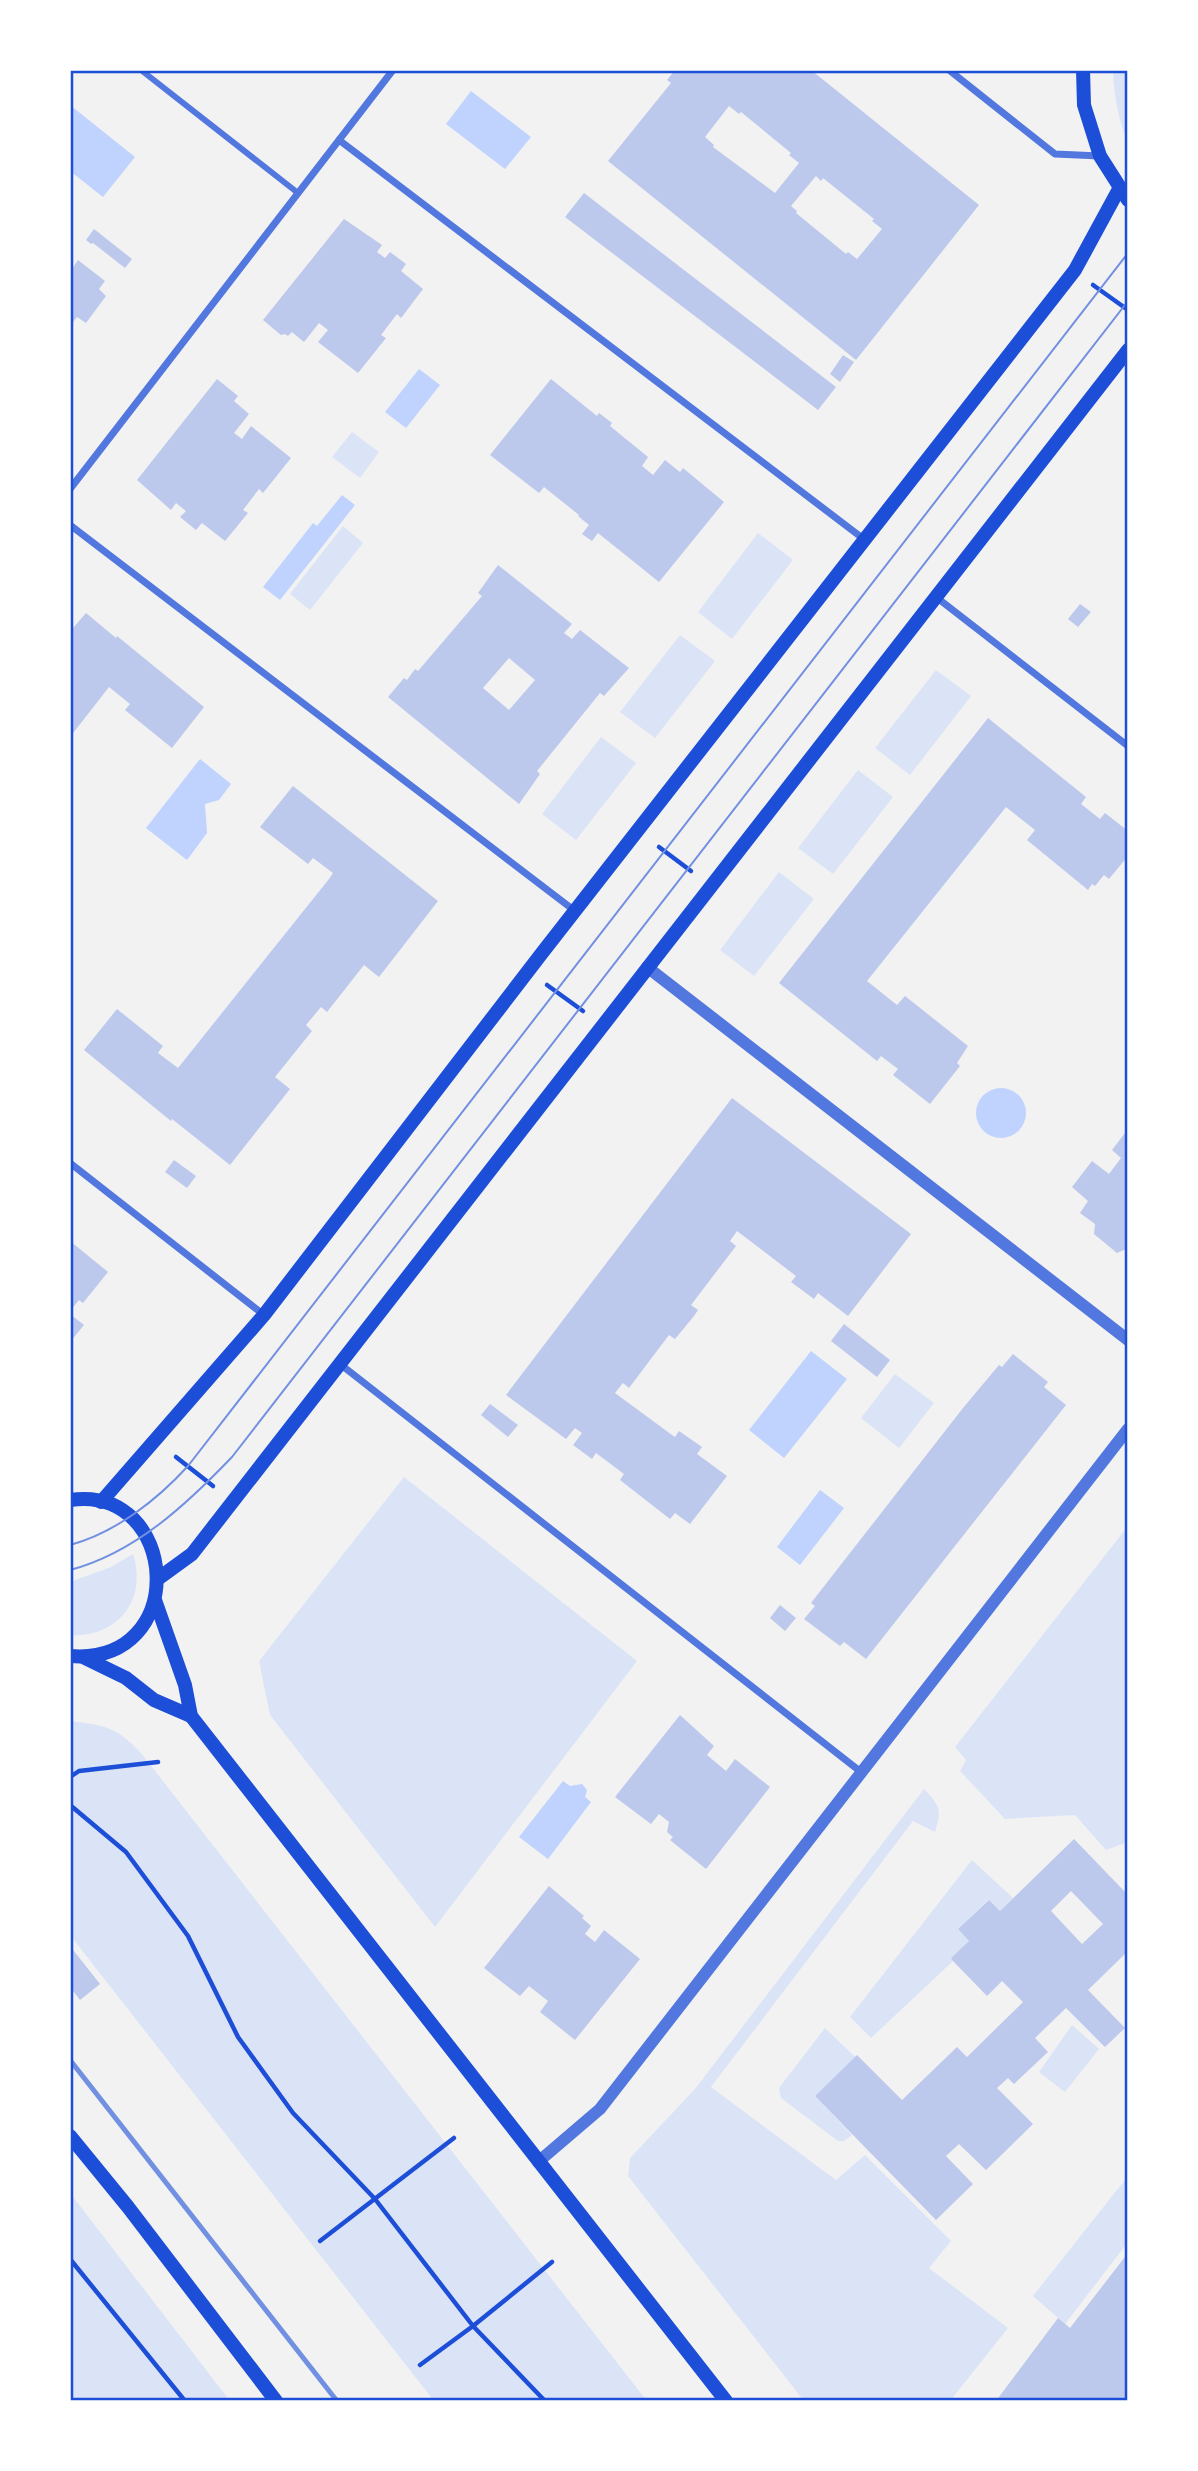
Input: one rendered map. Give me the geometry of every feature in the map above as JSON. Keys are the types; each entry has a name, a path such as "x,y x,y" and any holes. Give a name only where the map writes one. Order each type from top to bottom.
{"main road":[{"path":"101,1502 264,1315 1075,270 1124,195 1100,156 1084,105 1083,70"},
{"path":"159,1578 192,1554 1128,350"},
{"path":"73,1497 101,1502 129,1516 146,1534 155,1555 159,1578 155,1601 145,1622 131,1639 109,1652 85,1658"},
{"path":"155,1601 185,1685 191,1716 726,2401"},
{"path":"70,1656 85,1658 126,1678 154,1700 191,1716"},
{"path":"70,2136 128,2207 276,2401"}],"street":[{"path":"141,70 298,193"},
{"path":"70,489 393,70"},
{"path":"949,70 1055,153 1100,156"},
{"path":"339,141 866,540"},
{"path":"70,524 576,912"},
{"path":"935,596 1128,747"},
{"path":"648,967 1128,1340"},
{"path":"70,1163 264,1315"},
{"path":"340,1364 861,1772"},
{"path":"538,2162 600,2109 1128,1429"}],"path":[{"path":"1087,280 1128,310"},
{"path":"652,842 696,875"},
{"path":"544,982 589,1015"},
{"path":"170,1452 218,1490"},
{"path":"70,1777 79,1771 158,1762"},
{"path":"70,1805 125,1852 188,1936 238,2037 293,2113 376,2199 473,2326 545,2401"},
{"path":"320,2241 454,2138"},
{"path":"70,2259 185,2401"},
{"path":"420,2365 552,2262"}],"shaded area":[{"path":"1113,70 1128,70 1128,143 1117,107"},
{"path":"352,432 379,452 360,478 332,457"},
{"path":"343,526 363,543 310,610 290,594"},
{"path":"758,533 793,560 732,639 698,612"},
{"path":"680,635 715,661 655,738 620,712"},
{"path":"936,670 971,696 910,775 875,748"},
{"path":"601,737 636,763 576,840 542,814"},
{"path":"858,770 893,797 833,874 798,848"},
{"path":"779,872 814,899 754,976 720,950"},
{"path":"895,1374 934,1403 899,1448 861,1418"},
{"path":"404,1477 637,1661 435,1927 270,1715 259,1661"},
{"path":"1128,1526 1128,1842 1106,1850 1075,1815 1005,1819 960,1771 966,1760 955,1747"},
{"path":"133,1554 137,1571 136,1586 125,1613 102,1630 70,1635 70,1582 111,1567"},
{"path":"70,1721 109,1729 141,1753 647,2401 434,2401 70,1935"},
{"path":"924,1789 938,1808 935,1832 913,1821 711,2087 836,2180 865,2155 951,2241 929,2268 1008,2328 950,2401 804,2401 628,2176 630,2158 695,2089"},
{"path":"972,1860 1013,1898 1000,1911 988,1900 958,1929 969,1941 951,1958 953,1961 871,2038 850,2017"},
{"path":"1072,2025 1099,2049 1065,2092 1039,2072"},
{"path":"825,2028 855,2057 815,2096 852,2135 844,2141 838,2141 781,2098 779,2088"},
{"path":"1128,2176 1128,2242 1065,2324 1033,2296"},
{"path":"70,2193 230,2401 70,2401"}],"water":[{"path":"471,91 531,137 505,169 446,124"},
{"path":"70,105 135,157 103,197 70,171"},
{"path":"419,369 440,385 406,428 385,412"},
{"path":"342,495 355,505 280,600 263,587 313,523 317,526"},
{"path":"200,759 231,784 219,800 205,804 207,833 187,860 146,828"},
{"path":"1001,1088 1019,1095 1026,1113 1019,1131 1001,1138 983,1131 976,1113 983,1095"},
{"path":"811,1351 847,1379 784,1458 749,1430"},
{"path":"820,1490 844,1508 800,1565 777,1547"},
{"path":"563,1781 570,1786 582,1784 587,1790 585,1797 591,1802 548,1859 519,1837"}],"building":[{"path":"675,70 811,70 979,205 856,360 608,161 671,83 667,80","holes":["729,106 739,114 741,112 791,153 789,155 799,163 775,193 713,147 705,137","816,176 821,181 823,178 874,219 872,221 882,229 857,259 848,252 846,254 791,206"]},
{"path":"584,193 836,387 818,410 565,217"},
{"path":"344,219 382,245 377,252 385,258 390,252 406,264 401,271 423,289 401,318 397,314 381,335 386,338 358,373 318,342 328,330 319,323 304,342 292,332 288,336 281,335 263,320"},
{"path":"94,229 132,259 125,268 86,240"},
{"path":"78,260 105,281 99,289 106,296 86,323 77,317 70,326 70,267 72,269"},
{"path":"843,355 854,362 840,382 830,374"},
{"path":"217,379 238,396 234,401 249,414 234,433 242,439 251,426 291,458 263,493 259,489 243,510 248,513 225,541 202,523 196,530 180,517 186,511 176,503 171,510 137,480"},
{"path":"551,379 597,416 599,413 612,423 610,426 648,457 642,466 653,475 665,460 680,472 683,468 724,502 659,582 598,533 592,541 582,534 589,525 579,515 544,487 539,493 490,455"},
{"path":"498,565 572,624 564,633 572,639 580,630 629,668 604,696 600,693 537,771 540,774 519,804 388,697 404,678 407,680 415,669 418,671 482,596 478,593","holes":["509,658 535,680 509,710 483,688"]},
{"path":"1080,604 1091,612 1078,627 1068,619"},
{"path":"86,613 204,707 172,748 125,710 130,704 109,687 70,737 70,625 73,628"},
{"path":"988,718 1086,797 1081,804 1100,819 1105,813 1128,831 1128,856 1109,879 1104,875 1088,890 1027,840 1035,830 1006,807 867,981 897,1005 905,996 968,1046 957,1063 960,1066 930,1104 893,1075 898,1069 881,1056 877,1061 779,983"},
{"path":"293,786 438,901 379,977 364,965 327,1012 321,1007 306,1025 312,1031 275,1077 290,1089 230,1165 84,1050 117,1009 163,1046 158,1053 178,1068 329,879 333,873 313,858 308,864 260,827"},
{"path":"732,1098 911,1234 848,1316 818,1293 814,1299 791,1282 796,1276 737,1231 730,1241 736,1246 691,1305 698,1310 694,1316 675,1339 669,1335 629,1388 623,1383 615,1393 675,1437 679,1431 702,1447 697,1454 727,1476 690,1524 675,1513 670,1519 620,1480 624,1474 596,1453 592,1459 573,1445 582,1433 575,1428 566,1439 506,1395"},
{"path":"1128,1129 1128,1251 1126,1249 1117,1253 1094,1234 1095,1224 1080,1213 1088,1201 1072,1187 1092,1161 1109,1174 1121,1158 1112,1150"},
{"path":"174,1160 196,1176 187,1188 165,1172"},
{"path":"70,1241 108,1272 83,1303 79,1300 70,1311"},
{"path":"70,1314 84,1325 70,1342"},
{"path":"844,1324 890,1360 877,1377 831,1341"},
{"path":"1013,1354 1048,1382 1044,1387 1066,1405 866,1659 844,1642 840,1646 804,1619 815,1606 811,1603 963,1408 999,1365 1002,1367"},
{"path":"490,1404 518,1425 508,1437 481,1415"},
{"path":"780,1605 796,1618 785,1631 770,1618"},
{"path":"680,1715 714,1746 707,1755 726,1771 735,1759 770,1787 706,1869 670,1840 673,1837 667,1832 669,1822 659,1814 651,1824 615,1797"},
{"path":"1074,1839 1128,1895 1128,1951 1088,1990 1125,2028 1105,2047 1066,2008 1035,2038 1048,2052 1014,2084 1008,2078 997,2088 1033,2124 986,2170 959,2144 946,2156 973,2184 936,2220 815,2096 857,2055 902,2100 957,2047 967,2057 1023,2002 1002,1981 987,1996 951,1958 969,1941 958,1929 989,1900 1000,1911","holes":["1071,1891 1103,1924 1082,1944 1051,1911"]},
{"path":"549,1886 584,1916 582,1918 591,1926 585,1934 595,1942 604,1930 640,1959 575,2040 540,2012 548,2001 529,1986 520,1996 484,1968"},
{"path":"70,1946 100,1984 80,2000 70,1987"},
{"path":"1128,2253 1127,2401 996,2401 1058,2318 1070,2328"}],"tram line":[{"path":"70,1545 87,1540 134,1514 188,1466 1128,253"},
{"path":"70,1570 116,1552 138,1539 178,1509 232,1457 1128,301"}],"railway":[{"path":"70,2060 337,2401"}]}
